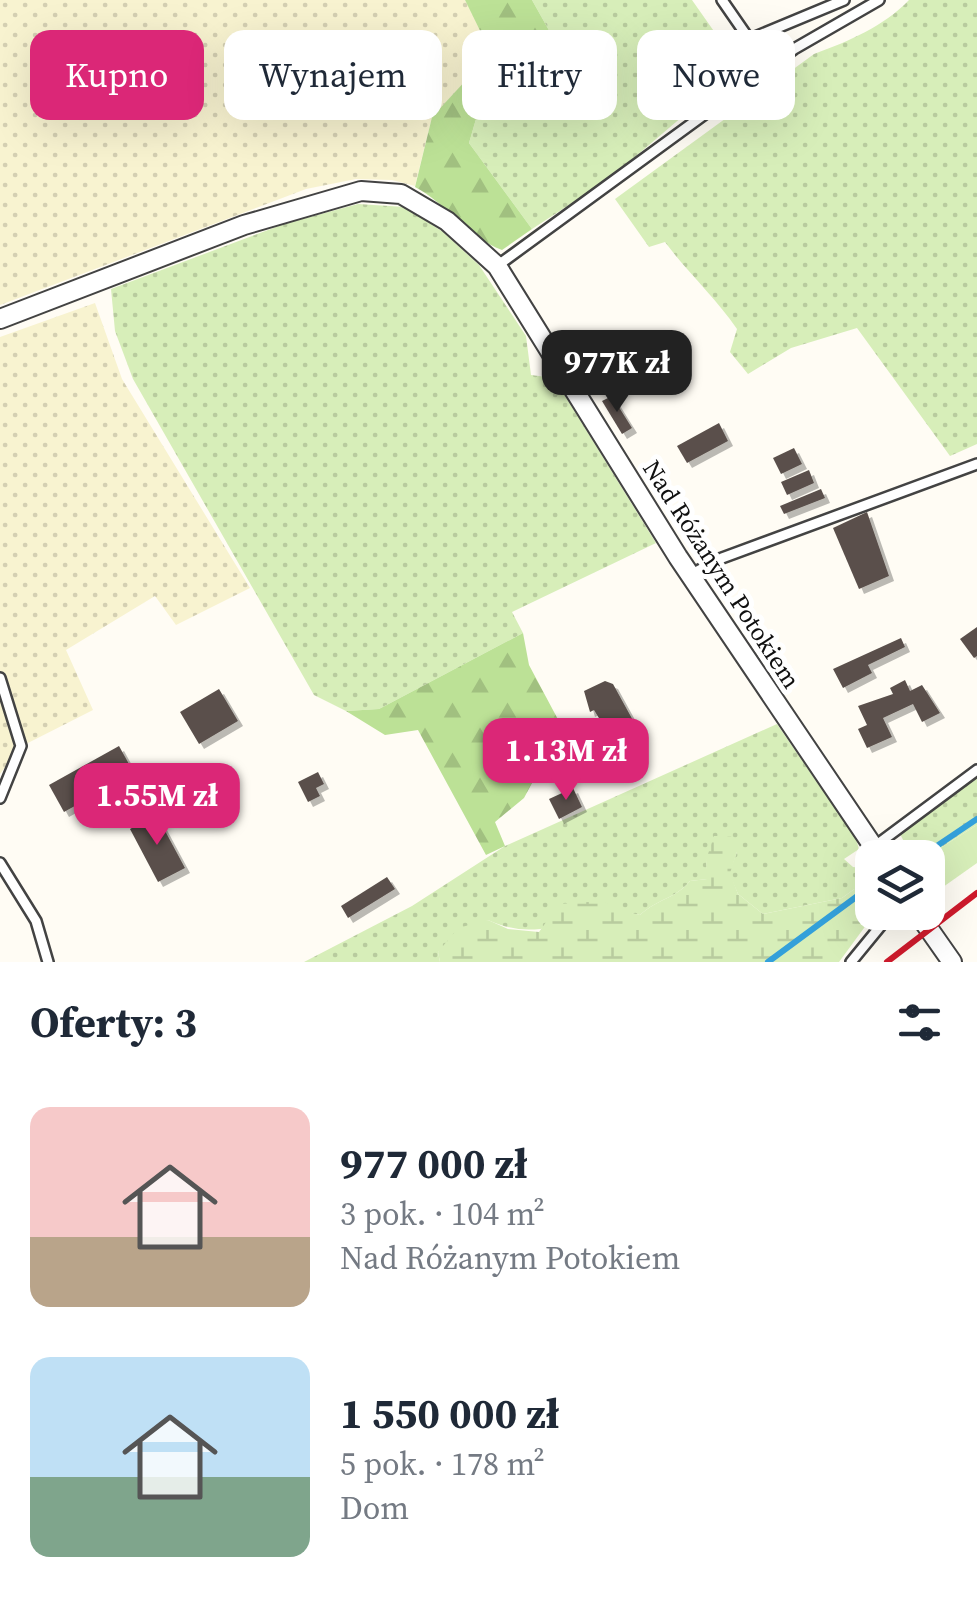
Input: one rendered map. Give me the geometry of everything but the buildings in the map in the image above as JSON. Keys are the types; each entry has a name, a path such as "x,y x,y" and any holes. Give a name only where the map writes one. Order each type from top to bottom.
{"street":[{"name":"Nad Różanym Potokiem","path":"0,319 244,226 362,191 401,194 447,222 497,266 690,575 870,840"},
{"path":"930,930 952,962"}],"lane":[{"path":"722,0 742,30"},
{"path":"772,30 844,0"},
{"path":"497,266 794,49 879,0"},
{"path":"690,575 722,558 977,464"},
{"path":"0,678 21,746 0,798"},
{"path":"892,840 977,770"},
{"path":"0,862 36,920 48,962"},
{"path":"851,962 877,930"}],"shaded area":[{"path":"0,0 465,0 480,30 462,30 462,85 442,106 442,30 224,30 224,120 431,120 415,186 392,180 356,179 306,189 0,305"},
{"path":"95,303 122,379 250,588 176,625 155,596 66,650 93,710 20,747 0,774 0,337"}],"green space":[{"path":"465,0 532,0 549,30 480,30"},
{"path":"532,0 692,0 713,30 637,30 637,120 678,120 609,179 532,229 469,143 476,120 617,120 617,30 549,30"},
{"path":"909,0 977,0 977,444 950,456 857,328 791,348 748,374 730,352 737,329 729,317 665,242 649,247 615,199 723,120 795,120 795,68 814,54 877,26"},
{"path":"462,84 462,120 476,120 469,143 532,229 502,250 415,187 431,120 442,120 442,106"},
{"path":"358,204 405,207 443,232 479,265 526,336 531,375 554,378 656,543 512,612 523,633 379,709 346,711 314,695 133,379 115,331 111,289 284,224"},
{"path":"523,633 529,665 562,727 524,798 495,822 505,846 486,855 418,730 385,735 346,711 379,709"},
{"path":"777,724 856,839 855,852 844,859 855,867 855,889 842,898 763,914 738,894 729,873 737,852 706,860 708,879 690,881 640,915 601,914 530,929 510,928 488,920 438,952 440,962 304,962 412,906 505,846"},
{"path":"977,777 977,825 945,845 945,840 903,840 900,834"},
{"path":"977,825 977,863 945,886 945,845"},
{"path":"714,836 731,836 737,852 730,873 738,894 763,914 842,898 855,889 855,930 863,930 839,962 440,962 438,952 458,928 488,920 508,929 539,932 559,904 604,901 615,909 640,915 690,881 707,879 706,860"}],"waterway":[{"path":"945,841 977,819"},
{"path":"768,962 855,898"}],"railway":[{"path":"887,962 977,893"}]}
